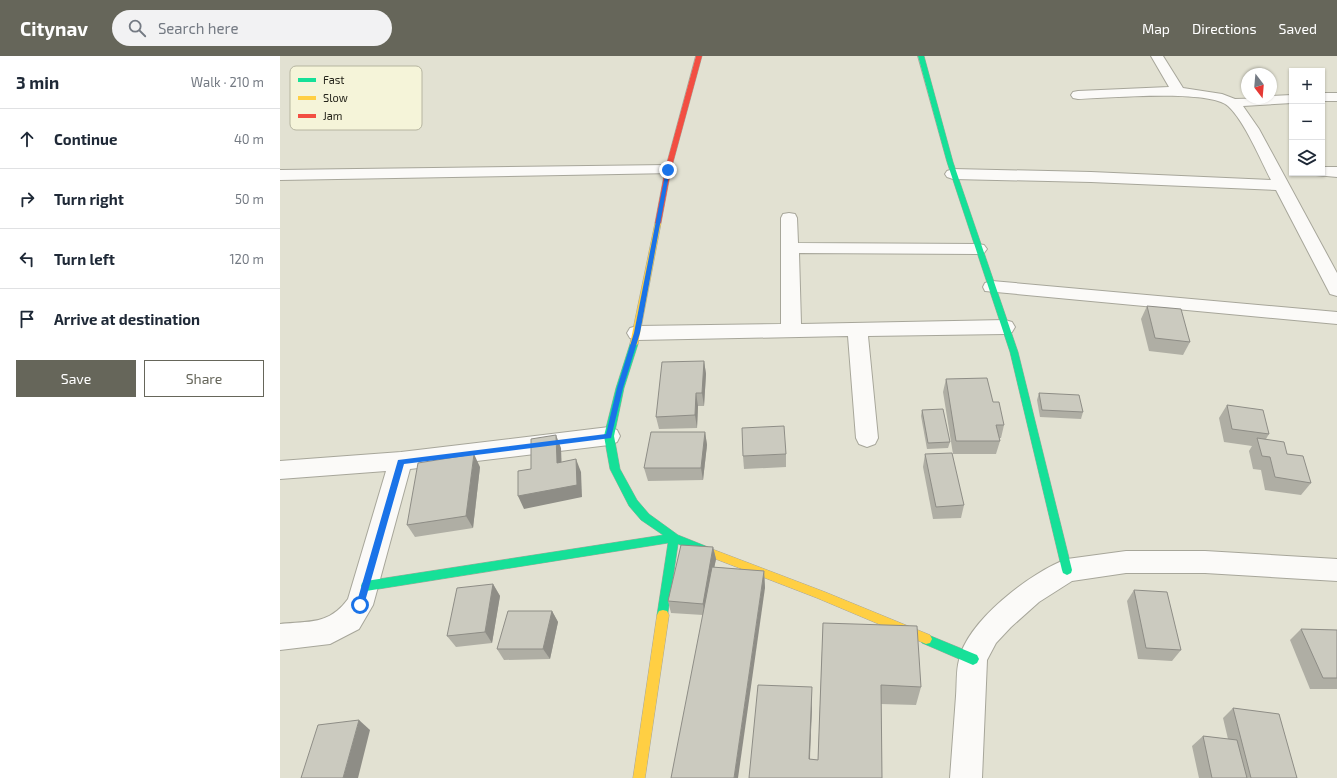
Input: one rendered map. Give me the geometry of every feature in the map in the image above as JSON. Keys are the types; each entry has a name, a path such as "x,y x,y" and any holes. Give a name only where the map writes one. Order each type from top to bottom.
{"street":[{"path":"699,56 668,170 637,333 620,388 609,436 615,469 633,503 645,517 674,538 821,595 973,659"},
{"path":"920,56 953,174 1014,352 1067,570"},
{"path":"1157,56 1178,91"},
{"path":"1078,95 1178,91 1222,98 1233,103 1289,99"},
{"path":"1325,97 1337,97"},
{"path":"1233,103 1252,129 1332,270 1337,290"},
{"path":"280,175 668,170"},
{"path":"1325,172 1337,172"},
{"path":"953,174 1279,179 1289,174"},
{"path":"790,218 791,330"},
{"path":"790,248 978,249"},
{"path":"992,286 1337,318"},
{"path":"637,333 1005,327"},
{"path":"858,329 867,438"},
{"path":"280,470 401,461 609,436"},
{"path":"280,636 330,631 349,620 360,605 401,461"},
{"path":"366,586 674,538"},
{"path":"639,778 674,538"},
{"path":"966,778 973,659 986,634 1001,618 1030,594 1067,570 1126,562 1205,562 1337,570"}],"building":[{"path":"1147,306 1181,309 1190,342 1155,338"},
{"path":"704,361 702,393 696,393 695,415 656,417 662,362"},
{"path":"987,378 993,402 999,402 1004,425 996,425 1000,441 956,441 946,379"},
{"path":"1039,393 1079,395 1083,412 1042,410"},
{"path":"1227,405 1263,410 1269,434 1232,429"},
{"path":"943,409 950,442 928,443 922,410"},
{"path":"784,426 786,454 743,456 742,428"},
{"path":"651,432 705,432 701,468 644,468"},
{"path":"556,435 557,463 576,459 577,485 518,496 518,471 531,469 531,439"},
{"path":"1257,438 1284,442 1287,454 1303,456 1311,483 1275,477 1270,457 1262,456"},
{"path":"952,453 964,505 936,507 925,454"},
{"path":"474,454 466,516 407,525 418,463"},
{"path":"681,545 713,547 703,604 668,601"},
{"path":"712,567 764,571 734,778 671,778"},
{"path":"493,584 485,632 447,636 457,588"},
{"path":"1134,590 1167,592 1181,650 1146,648"},
{"path":"508,611 552,611 543,649 497,649"},
{"path":"823,623 917,626 921,687 881,685 882,778 749,778 758,685 812,687 809,759 818,760"},
{"path":"1301,629 1337,630 1337,678 1323,678"},
{"path":"1233,708 1279,714 1297,778 1251,778"},
{"path":"359,720 343,778 301,778 318,725"},
{"path":"1203,736 1237,740 1247,778 1212,778"}],"traffic: fast":[{"path":"921,56 950,162 1014,352 1067,570"},
{"path":"634,344 620,388 609,436 615,469 633,503 645,517 674,538 704,550"},
{"path":"366,586 674,538 663,615"},
{"path":"926,639 973,659"}],"traffic: slow":[{"path":"634,344 658,223"},
{"path":"704,550 821,595 926,639"},
{"path":"639,778 663,615"}],"traffic: jam":[{"path":"658,223 668,170 699,56"}],"route":[{"path":"360,605 401,461 609,436 620,388 637,333 668,170"}]}
